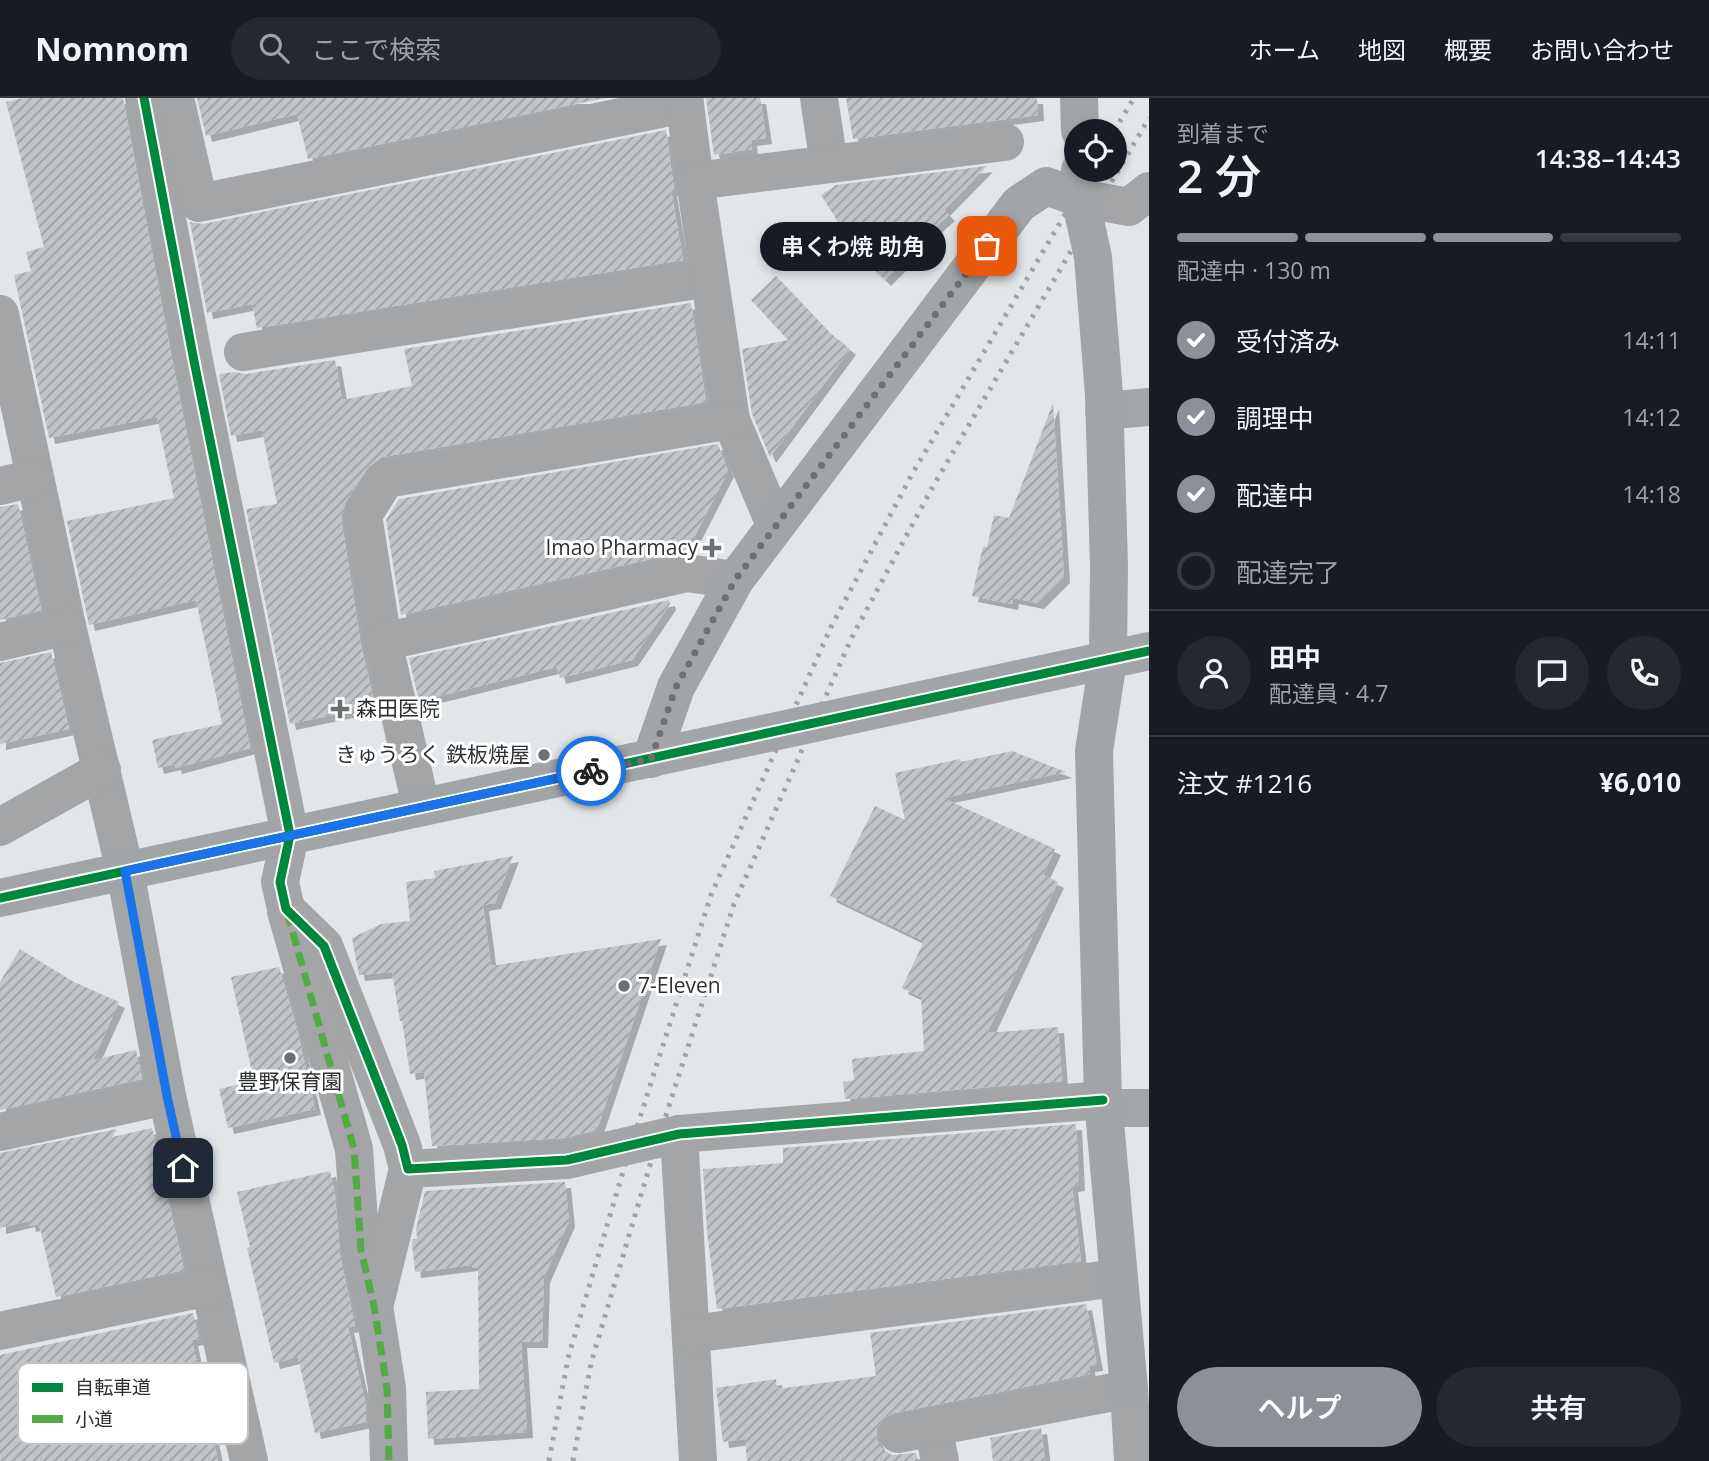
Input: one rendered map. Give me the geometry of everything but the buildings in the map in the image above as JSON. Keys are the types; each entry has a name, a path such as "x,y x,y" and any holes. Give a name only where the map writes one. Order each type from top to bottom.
{"street":[{"path":"144,98 290,835 280,882 354,1149 361,1250 374,1306 387,1388 389,1461"},
{"path":"175,98 199,203 684,101 731,420 775,525"},
{"path":"820,98 829,164"},
{"path":"1079,98 1080,119"},
{"path":"695,181 1006,142"},
{"path":"651,759 676,687 735,580 1019,204 1046,186 1080,184 1129,207 1149,191"},
{"path":"1080,184 1093,257 1104,411 1109,566 1108,660 1094,751 1104,1104 1117,1278 1135,1366 1133,1461"},
{"path":"243,352 709,278"},
{"path":"0,314 17,482 67,626 102,770 125,871 167,1096 226,1363"},
{"path":"1104,411 1149,407"},
{"path":"421,806 383,642 363,515 386,480 731,420"},
{"path":"383,642 687,573 735,580"},
{"path":"0,642 67,626"},
{"path":"0,898 1149,651"},
{"path":"0,827 102,770"},
{"path":"286,909 324,946 402,1145 408,1169 374,1306"},
{"path":"0,1132 167,1096"},
{"path":"408,1169 567,1160 679,1134 1104,1104 1149,1108"},
{"path":"679,1134 698,1461"},
{"path":"692,1334 1117,1278"},
{"path":"0,1331 209,1287"},
{"path":"924,1441 1135,1366"}],"railway":[{"path":"1121,119 1134,98"},
{"path":"573,1461 591,1363 650,1165 734,904 852,637 932,488 1149,118"},
{"path":"549,1461 568,1358 627,1158 711,895 831,627 911,476 1084,182"}],"marked path":[{"path":"287,912 354,1149 361,1250 374,1306 387,1388 389,1461"}],"cycle path":[{"path":"144,98 290,835 280,882 286,909 324,946 402,1145 408,1169 567,1160 679,1134 1103,1100"},
{"path":"0,898 1149,651"}],"way so far":[{"path":"591,771 651,759 676,687 735,580 987,246"}],"place":[{"name":"串くわ焼 助角","path":"987,246"},
{"name":"Imao Pharmacy","path":"712,548"},
{"name":"森田医院","path":"340,709"},
{"name":"きゅうろく 鉄板焼屋","path":"544,755"},
{"name":"7-Eleven","path":"624,986"},
{"name":"豊野保育園","path":"290,1058"}],"route":[{"path":"183,1168 125,871 591,771"}]}
